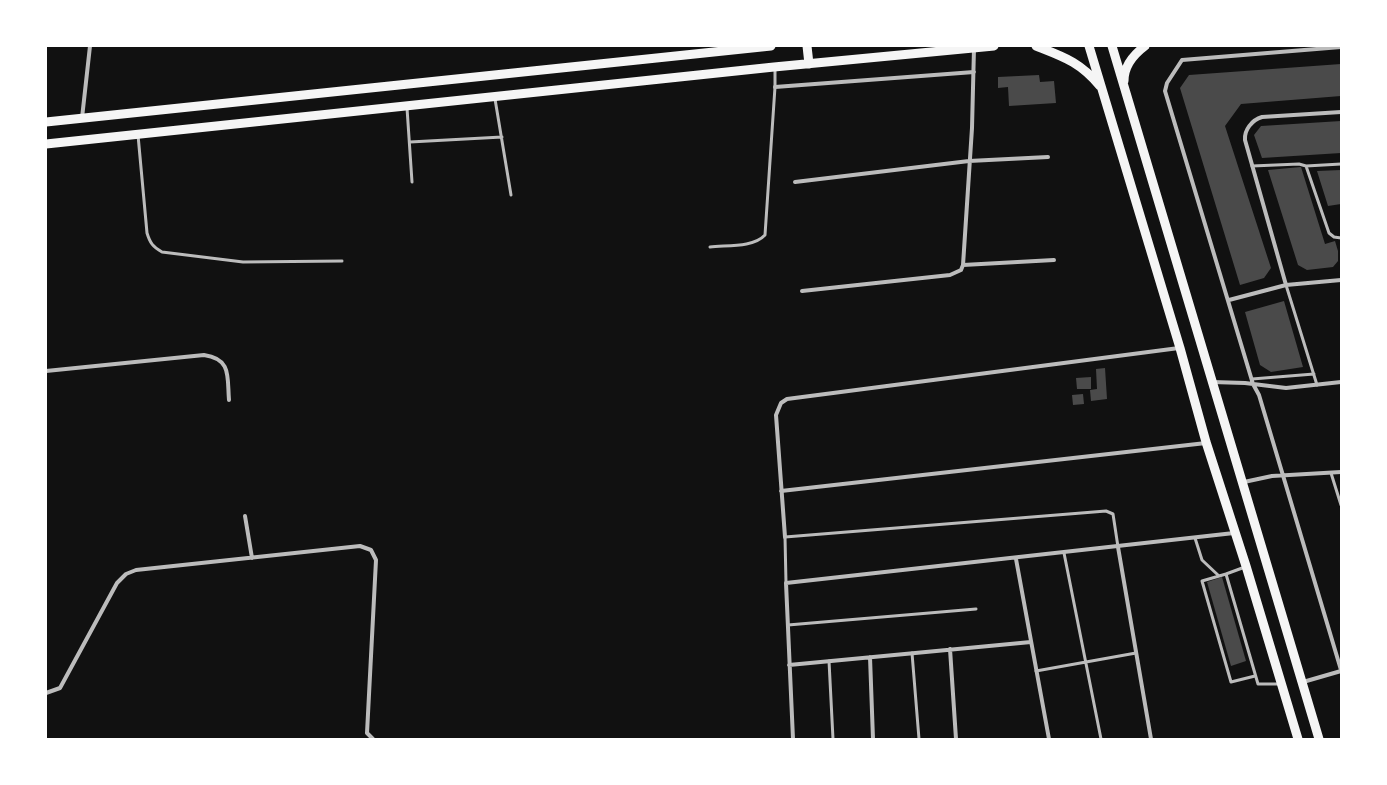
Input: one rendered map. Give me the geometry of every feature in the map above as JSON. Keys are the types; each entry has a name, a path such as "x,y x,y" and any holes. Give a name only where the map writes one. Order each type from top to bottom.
{"main road":[{"path":"46,122 770,46"},
{"path":"807,46 809,64"},
{"path":"46,144 774,67 994,46"},
{"path":"1036,46 1062,55 1078,64 1102,88"},
{"path":"1089,46 1180,348 1206,442 1234,533 1246,566 1298,739"},
{"path":"1112,46 1212,382 1244,482 1319,739"},
{"path":"1124,86 1124,72 1132,58 1145,46"}],"street":[{"path":"82,118 90,46"},
{"path":"802,291 950,275 961,270 963,265 974,72 974,48"},
{"path":"1303,682 1341,670 1259,395 1253,384 1165,91 1166,83 1179,63 1186,59 1341,48"},
{"path":"775,88 974,72"},
{"path":"1286,285 1244,136 1257,119 1341,112"},
{"path":"796,182 969,161 1048,157"},
{"path":"963,265 1054,260"},
{"path":"1229,300 1286,285 1341,280"},
{"path":"785,537 776,414 781,403 787,399 1180,348"},
{"path":"46,371 204,355 221,360 225,366 229,400"},
{"path":"1212,382 1253,384 1286,388 1341,382"},
{"path":"782,492 1206,442"},
{"path":"1244,482 1283,475 1341,472"},
{"path":"246,516 252,558"},
{"path":"793,739 786,583 1016,559 1234,533"},
{"path":"46,693 60,688 117,583 126,574 136,570 360,546 371,550 376,560 367,732 373,739"},
{"path":"1118,547 1151,739"},
{"path":"1016,559 1049,739"},
{"path":"789,665 1031,642"},
{"path":"950,650 956,739"},
{"path":"870,657 873,739"}],"lane":[{"path":"710,247 754,242 765,235 775,88 774,67"},
{"path":"494,97 511,195"},
{"path":"407,106 412,182"},
{"path":"138,135 147,233 154,248 162,252 243,262 342,261"},
{"path":"410,142 502,137"},
{"path":"1252,166 1299,164 1306,166 1341,164"},
{"path":"1306,166 1330,233 1334,237 1341,238"},
{"path":"1286,285 1317,385"},
{"path":"1252,379 1314,374"},
{"path":"1331,472 1341,505"},
{"path":"786,583 785,537 1106,511 1113,514 1118,547"},
{"path":"1195,538 1202,560 1219,576"},
{"path":"1064,553 1101,739"},
{"path":"1246,566 1202,581 1231,682 1255,676"},
{"path":"1226,574 1258,684 1282,684"},
{"path":"788,625 976,609"},
{"path":"912,653 919,739"},
{"path":"1036,671 1136,653"},
{"path":"829,661 833,739"}],"building":[{"path":"1341,64 1341,96 1241,104 1225,126 1271,268 1264,278 1240,285 1180,88 1189,75"},
{"path":"1039,75 1040,82 1054,81 1056,103 1009,106 1008,87 998,88 998,77"},
{"path":"1341,121 1341,153 1262,158 1254,135 1261,126"},
{"path":"1301,167 1325,244 1335,241 1338,251 1338,261 1333,267 1307,270 1298,265 1268,170"},
{"path":"1341,170 1341,204 1328,206 1317,171"},
{"path":"1284,301 1303,367 1271,372 1260,365 1245,312"},
{"path":"1105,368 1107,399 1091,401 1090,390 1097,389 1096,369"},
{"path":"1091,377 1091,389 1077,389 1076,378"},
{"path":"1083,394 1084,404 1073,405 1072,395"},
{"path":"1222,577 1246,661 1231,666 1207,582"}]}
